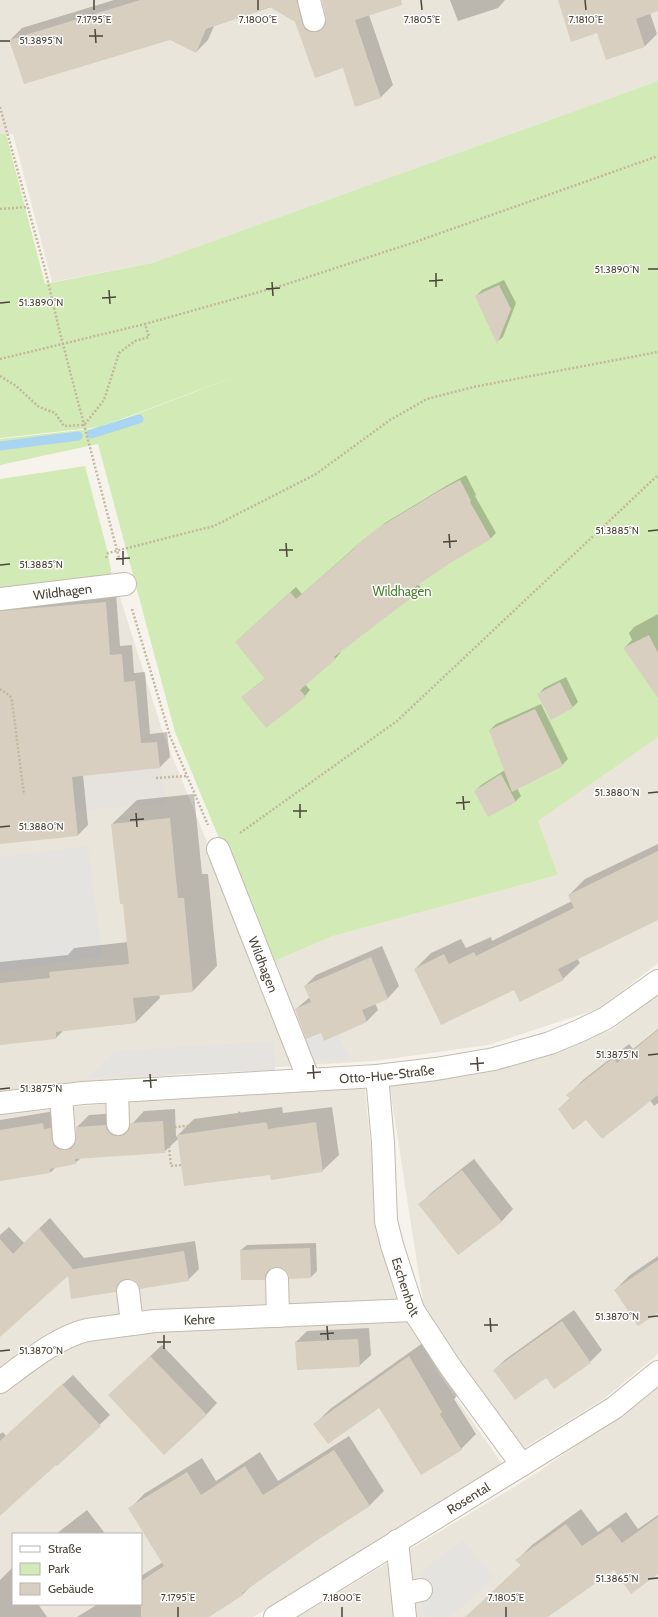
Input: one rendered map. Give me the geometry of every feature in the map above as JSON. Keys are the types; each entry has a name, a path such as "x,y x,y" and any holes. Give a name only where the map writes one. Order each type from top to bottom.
{"street":[{"name":"Wildhagen","path":"0,599 125,584"},
{"name":"Wildhagen","path":"218,849 309,1080"},
{"name":"Otto-Hue-Straße","path":"0,1103 117,1091 377,1076 436,1069 494,1059 550,1043 606,1018 658,981"},
{"name":"Eschenholt","path":"377,1076 383,1143 386,1221 392,1245 413,1310 452,1368 522,1465"},
{"path":"117,1091 118,1124"},
{"path":"61,1096 64,1138"},
{"path":"277,1279 278,1316"},
{"path":"128,1290 132,1324"},
{"name":"Kehre","path":"0,1382 33,1358 77,1332 155,1321 413,1310"},
{"name":"Rosental","path":"275,1617 614,1408 658,1372"},
{"path":"397,1541 412,1592 406,1617"}],"path":[{"path":"0,107 46,269 60,333 125,584 170,736 218,849 397,721 658,475"},
{"path":"0,359 145,324 284,285 403,246 658,156"},
{"path":"0,209 28,207"},
{"path":"0,376 16,386 39,407 55,413 64,426 84,425 104,400 119,353 136,341 149,337 145,324"},
{"path":"117,551 214,526 316,474 390,420 427,399 474,387 658,352"},
{"path":"0,689 10,696 12,702 24,795"},
{"path":"156,778 187,776"},
{"path":"225,1128 223,1118 238,1116 241,1106"},
{"path":"265,1110 267,1122 271,1128"},
{"path":"181,1165 171,1166 167,1128 224,1122"}],"shaded area":[{"path":"0,0 658,0 658,81 152,263 52,282 13,134 0,135"},
{"path":"118,591 164,736 258,968 333,936 558,875 537,820 658,736 658,963 601,1008 488,1045 374,1061 216,1071 0,1091 0,603"},
{"path":"157,742 166,804 76,810 78,836 0,844 0,759"},
{"path":"88,846 102,956 0,972 0,857"},
{"path":"658,993 658,1354 604,1399 524,1448 459,1362 424,1308 389,1082 494,1068 612,1030"},
{"path":"321,1033 324,1041 337,1035 352,1060 313,1060 305,1039"},
{"path":"274,1041 275,1070 88,1078 115,1051"},
{"path":"364,1081 377,1205 404,1313 439,1374 503,1465 253,1617 0,1617 0,1115 221,1091"},
{"path":"658,1385 658,1617 298,1617 532,1476 619,1416"},
{"path":"463,1540 495,1578 449,1617 426,1617 422,1609 420,1572"}],"green space":[{"name":"Wildhagen","path":"658,81 658,737 538,821 558,875 333,936 272,962 175,732 98,444 0,465 0,439 100,428 255,369 100,427 0,438 0,134 6,134 45,284 152,263"},
{"path":"85,466 108,553 112,577 0,589 0,479"}],"building":[{"path":"140,0 297,0 302,23 305,29 311,32 317,32 326,24 322,0 401,0 402,5 355,20 381,98 355,107 343,68 315,78 295,22 270,7 206,29 196,53 170,40 24,84 9,40"},
{"path":"558,0 658,0 658,11 636,19 645,47 606,60 597,33 571,42"},
{"path":"499,285 511,309 497,344 475,296"},
{"path":"460,480 471,501 470,502 491,539 447,565 412,589 416,594 334,657 336,659 300,690 306,697 266,728 241,697 265,679 235,642 290,592 296,599 355,548 354,547 378,528"},
{"path":"106,602 110,655 122,654 124,682 135,681 141,743 157,742 160,768 72,777 78,836 0,844 0,611"},
{"path":"649,635 658,653 658,698 623,648"},
{"path":"560,682 573,708 551,720 537,694"},
{"path":"535,709 563,766 512,792 489,730"},
{"path":"501,774 516,802 488,817 474,791"},
{"path":"170,818 178,898 184,898 193,992 133,998 136,1023 56,1032 56,1039 0,1045 0,983 50,978 49,972 129,964 123,904 120,904 111,824"},
{"path":"658,851 658,920 558,969 564,980 520,1002 514,990 441,1025 414,969 444,954 449,964 474,952 476,956 574,908 568,895"},
{"path":"371,957 388,999 362,1010 367,1022 324,1041 321,1033 306,1039 295,1009 311,1002 304,986"},
{"path":"658,1030 658,1095 602,1139 586,1120 573,1130 558,1109 570,1099 566,1095 613,1058 617,1063"},
{"path":"163,1121 165,1153 75,1159 76,1164 50,1169 50,1173 0,1181 0,1130 43,1123 44,1129 51,1128 54,1145 58,1149 64,1150 71,1149 75,1143 76,1127 106,1125 107,1130 112,1135 119,1136 124,1135 129,1130 130,1123"},
{"path":"267,1122 268,1129 316,1122 323,1172 271,1180 270,1175 184,1186 177,1135"},
{"path":"462,1170 502,1222 458,1255 418,1204"},
{"path":"39,1228 73,1269 184,1251 189,1281 140,1289 138,1283 133,1280 126,1279 121,1281 117,1286 116,1292 71,1299 68,1276 0,1337 0,1239 13,1254"},
{"path":"310,1248 311,1278 289,1279 288,1273 283,1268 276,1267 270,1269 266,1273 265,1280 241,1280 240,1250"},
{"path":"658,1260 658,1313 638,1326 614,1290"},
{"path":"562,1321 591,1363 554,1389 546,1378 515,1400 493,1370"},
{"path":"358,1339 360,1367 297,1370 295,1342"},
{"path":"150,1356 207,1415 164,1455 108,1395"},
{"path":"409,1356 442,1412 440,1414 462,1450 421,1475 379,1408 328,1444 313,1424"},
{"path":"62,1384 101,1426 0,1516 0,1441"},
{"path":"334,1450 370,1506 319,1539 242,1593 243,1595 209,1617 141,1617 142,1580 164,1566 128,1508 187,1472 201,1495 245,1466 263,1495"},
{"path":"658,1517 658,1574 631,1594 614,1570 548,1617 465,1617 521,1565 515,1560 566,1524 582,1546 610,1527 622,1543"}],"waterway":[{"path":"91,434 139,419"},
{"path":"0,446 78,436"}]}
